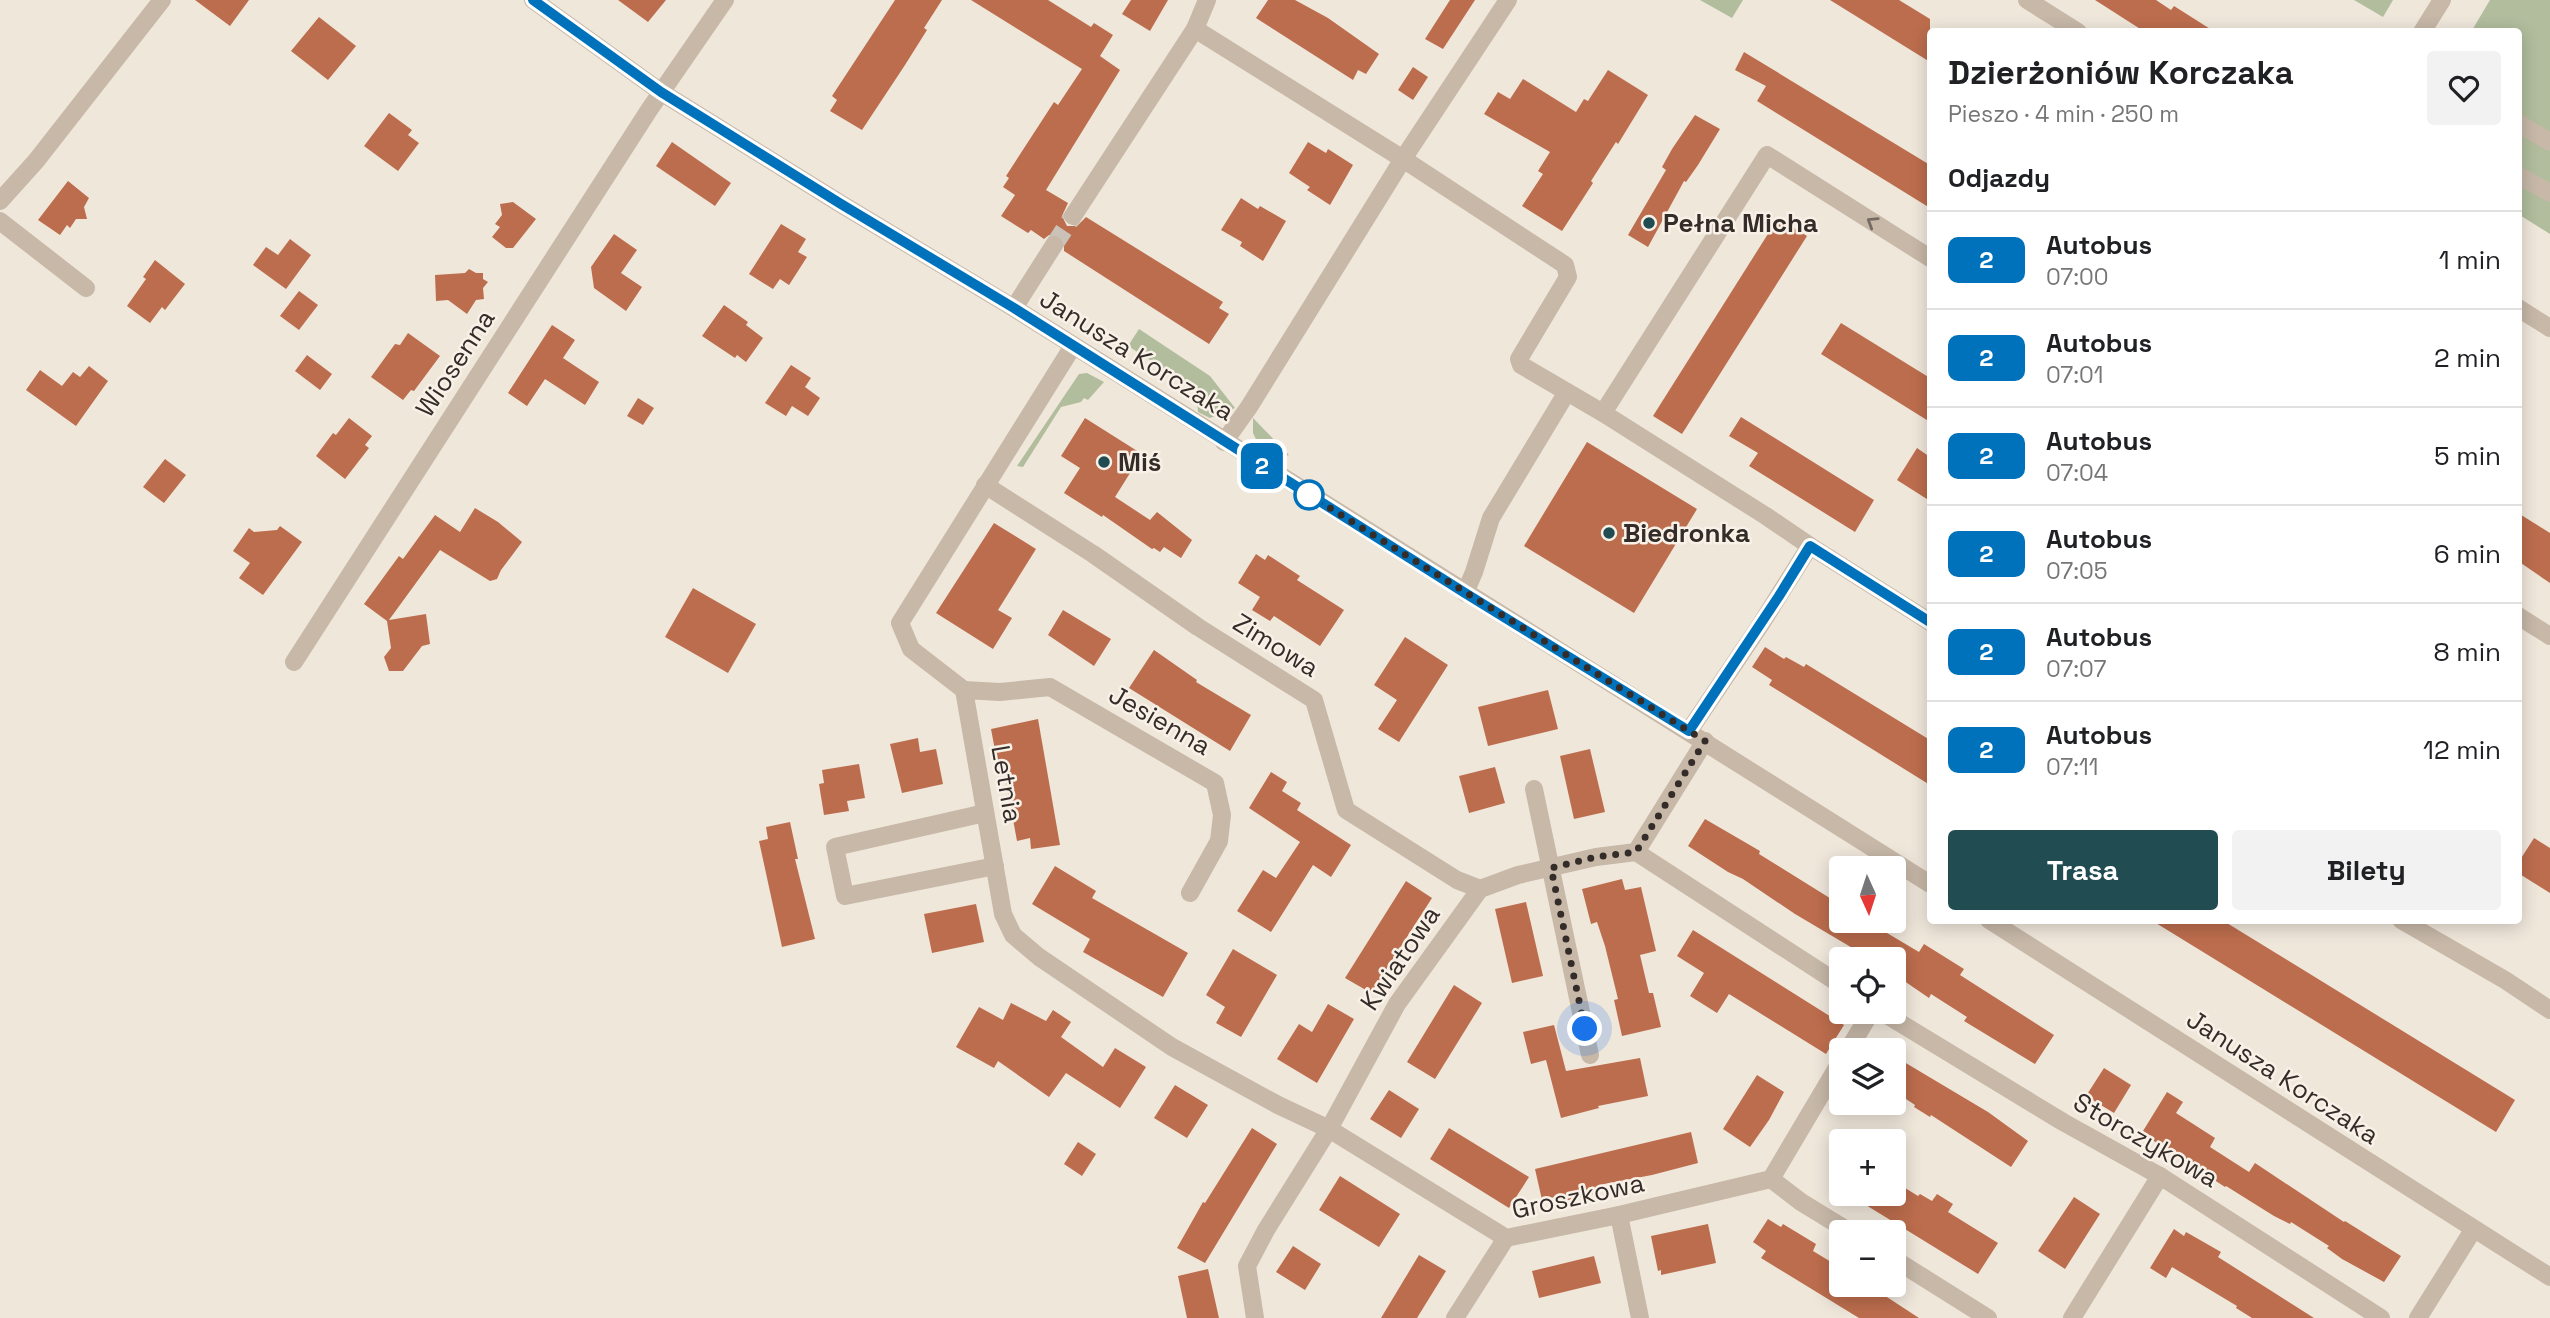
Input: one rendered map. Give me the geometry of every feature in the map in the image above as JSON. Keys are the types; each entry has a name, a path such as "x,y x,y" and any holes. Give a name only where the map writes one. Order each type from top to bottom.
{"street":[{"path":"0,201 36,161 162,0"},
{"name":"Janusza Korczaka","path":"533,0 661,92 1014,308 1927,882"},
{"name":"Wiosenna","path":"294,662 661,92 725,0"},
{"path":"1073,216 1195,29 1207,0"},
{"path":"1224,442 1249,407 1404,159 1508,0"},
{"path":"2027,0 2072,28"},
{"path":"2424,28 2442,0"},
{"path":"1195,29 1404,159 1565,265 1568,277 1519,359 1521,365 1766,516 1927,620"},
{"path":"2522,125 2550,142"},
{"path":"1603,414 1767,155 1927,256"},
{"path":"2522,177 2550,193"},
{"path":"0,221 86,288"},
{"path":"1014,308 1054,245"},
{"path":"2522,310 2550,328"},
{"path":"964,690 911,649 900,623 1073,346"},
{"path":"1465,593 1491,518 1567,392"},
{"name":"Zimowa","path":"985,485 1093,554 1198,627 1314,700 1346,810 1457,880 1480,889"},
{"path":"1689,731 1810,546"},
{"path":"2522,618 2550,636"},
{"name":"Jesienna","path":"964,690 1000,692 1050,687 1215,783 1222,816 1219,841 1190,893"},
{"name":"Letnia","path":"964,690 1003,914 1013,935 1039,957 1172,1047 1278,1105 1329,1129"},
{"path":"1636,852 1705,741"},
{"path":"1534,789 1590,1055"},
{"path":"985,813 835,847 845,896 995,866"},
{"path":"1480,889 1518,876 1596,857 1636,852 1829,977"},
{"name":"Kwiatowa","path":"1255,1318 1247,1266 1266,1230 1329,1129 1397,1004 1480,889"},
{"name":"Janusza Korczaka","path":"1995,924 2550,1277"},
{"path":"2412,924 2550,1010"},
{"name":"Storczykowa","path":"1902,1024 2063,1122 2160,1176 2381,1318"},
{"path":"1829,1081 1771,1179 1830,1220"},
{"name":"Groszkowa","path":"1329,1129 1506,1238 1619,1215 1771,1179"},
{"path":"2072,1318 2160,1176"},
{"path":"1619,1215 1640,1318"},
{"path":"2418,1318 2473,1230"},
{"path":"1455,1318 1506,1238"},
{"path":"1906,1267 1988,1318"}],"green space":[{"path":"1700,0 1743,0 1732,18"},
{"path":"2354,0 2393,0 2383,17"},
{"path":"2490,0 2550,0 2550,234 2522,216 2522,28 2473,28"},
{"path":"1139,329 1210,376 1235,408 1210,418 1198,412 1196,389 1128,346"},
{"path":"1087,373 1104,382 1088,400 1084,398 1081,402 1061,407 1023,467 1017,466 1079,374"},
{"path":"1253,418 1289,455 1278,458 1261,450 1253,433"}],"building":[{"path":"195,0 249,0 230,26"},
{"path":"618,0 666,0 648,22"},
{"path":"895,0 942,0 924,28 927,30 862,130 830,111 837,100 832,96"},
{"path":"971,0 1048,0 1091,27 1094,23 1113,35 1100,56 1120,70 1046,190 1068,203 1062,216 1067,226 1077,226 1086,217 1223,302 1219,308 1229,314 1209,344 1064,251 1064,240 1059,235 1049,235 1044,239 1031,230 1028,233 1001,216 1015,195 1003,187 1009,178 1006,176 1054,102 1058,105 1082,69"},
{"path":"1131,0 1168,0 1150,31 1122,14"},
{"path":"1268,0 1295,0 1328,18 1379,54 1366,74 1358,70 1353,80 1256,18"},
{"path":"1450,0 1475,0 1443,49 1425,39"},
{"path":"1830,0 1899,0 1930,19 1930,28 1927,28 1927,60"},
{"path":"2095,0 2156,0 2171,10 2174,6 2209,28 2139,28"},
{"path":"319,17 356,46 328,80 291,51"},
{"path":"1744,52 1927,163 1927,206 1757,101 1766,86 1735,70"},
{"path":"1413,67 1428,77 1413,100 1398,90"},
{"path":"1608,70 1648,95 1591,181 1593,183 1562,231 1522,206 1543,174 1538,171 1550,152 1484,114 1498,92 1510,99 1523,79 1576,112 1584,99 1588,101"},
{"path":"389,113 412,130 408,135 419,143 398,171 364,146"},
{"path":"1695,115 1720,129 1698,165 1686,182 1684,181 1648,247 1628,235 1666,170 1662,167 1672,149"},
{"path":"672,142 731,183 715,206 656,166"},
{"path":"1308,142 1326,153 1328,149 1353,165 1330,205 1307,190 1310,187 1289,173"},
{"path":"68,181 89,198 84,207 87,219 76,219 70,228 67,225 60,235 38,220"},
{"path":"1241,198 1286,221 1263,261 1240,246 1242,242 1221,230"},
{"path":"513,202 536,219 513,248 506,248 492,237 500,227 495,224 502,215 500,204"},
{"path":"1778,218 1807,236 1682,434 1653,416"},
{"path":"781,224 806,239 798,252 807,257 789,285 780,279 773,289 749,274"},
{"path":"614,234 637,250 621,273 642,287 626,311 594,288 591,267"},
{"path":"290,239 311,255 286,289 253,265 266,247 278,255"},
{"path":"155,260 185,284 165,310 162,307 150,323 127,306 146,279 143,277"},
{"path":"469,269 483,273 483,279 488,282 483,288 484,299 476,300 467,314 448,300 436,301 435,275 465,273"},
{"path":"299,291 318,305 299,330 280,316"},
{"path":"724,305 748,322 746,325 763,338 746,362 737,355 735,358 702,336"},
{"path":"1841,323 1927,376 1927,420 1821,354"},
{"path":"552,325 575,340 563,358 599,382 585,405 545,379 527,406 508,393"},
{"path":"408,333 440,356 414,391 411,390 403,400 371,377 395,344 400,345"},
{"path":"307,355 332,374 320,390 295,371"},
{"path":"791,365 811,378 805,387 820,398 808,416 792,406 786,416 765,403"},
{"path":"89,366 108,381 76,426 26,390 40,370 62,386 73,372 80,377"},
{"path":"638,398 654,408 643,425 627,416"},
{"path":"1741,417 1874,500 1855,532 1749,466 1758,453 1729,436"},
{"path":"349,418 372,436 365,445 369,448 345,479 316,456 333,433 336,435"},
{"name":"Miś","path":"1085,418 1142,454 1115,497 1150,520 1157,512 1192,540 1181,558 1164,547 1160,552 1152,549 1103,515 1102,517 1064,493 1080,468 1061,456"},
{"path":"1587,442 1697,509 1634,613 1524,546"},
{"path":"1917,448 1927,455 1927,499 1897,480"},
{"path":"165,459 186,475 164,503 143,487"},
{"path":"475,508 498,522 522,542 497,579 490,581 440,550 389,620 426,614 430,644 422,646 403,671 389,671 384,657 391,648 387,621 364,604 399,556 403,559 435,515 460,532"},
{"path":"2522,516 2550,533 2550,583 2522,564"},
{"path":"994,523 1036,549 998,610 1012,618 993,649 936,613"},
{"path":"280,526 302,542 263,595 239,578 250,563 233,551 249,528 254,532 277,530"},
{"path":"1256,554 1265,560 1268,555 1300,576 1297,580 1344,610 1320,646 1274,616 1270,621 1252,610 1260,597 1238,583"},
{"path":"693,588 756,624 728,673 665,637"},
{"path":"1063,610 1111,639 1094,666 1048,635"},
{"path":"1405,637 1448,665 1399,742 1378,729 1397,700 1374,685"},
{"path":"1765,647 1784,659 1786,657 1804,667 1806,664 1927,738 1927,783 1769,685 1772,680 1752,667"},
{"path":"1154,650 1197,680 1196,682 1251,715 1230,751 1129,688"},
{"path":"1548,690 1558,729 1488,746 1478,707"},
{"path":"1038,719 1060,845 1031,849 1030,838 1017,841 1003,765 998,766 991,729"},
{"path":"918,738 920,752 936,749 943,784 902,793 890,744"},
{"path":"1590,749 1605,812 1574,819 1560,756"},
{"path":"859,764 865,798 847,801 849,811 824,815 819,784 824,783 822,770"},
{"path":"1495,767 1505,803 1469,813 1459,776"},
{"path":"1271,772 1287,782 1282,791 1301,803 1297,810 1351,845 1331,877 1313,865 1271,932 1237,911 1263,870 1276,878 1300,842 1249,808"},
{"path":"1705,819 1760,851 1759,854 1829,898 1829,933 1887,933 1919,952 1924,944 1964,969 1960,975 2054,1035 2035,1064 1964,1021 1967,1017 1931,994 1929,998 1906,982 1906,947 1851,947 1688,846"},
{"path":"790,822 798,859 795,859 815,939 782,947 759,841 768,839 766,827"},
{"path":"2534,838 2550,848 2550,893 2522,876 2522,857"},
{"path":"1055,866 1096,891 1092,898 1188,953 1163,997 1083,952 1090,939 1032,904"},
{"path":"1622,879 1625,890 1641,887 1656,951 1640,955 1661,1027 1622,1036 1614,1000 1618,999 1605,946 1597,922 1591,924 1582,889"},
{"path":"1406,881 1432,898 1371,993 1345,978"},
{"path":"1526,902 1543,976 1512,983 1495,909"},
{"path":"976,904 984,942 932,953 924,914"},
{"path":"2158,924 2229,924 2515,1100 2496,1132"},
{"path":"1693,930 1829,1016 1829,1024 1844,1025 1836,1038 1829,1038 1826,1054 1729,994 1717,1013 1690,996 1704,973 1677,956"},
{"path":"1233,949 1277,975 1241,1037 1216,1023 1225,1007 1206,995"},
{"path":"1454,985 1482,1003 1435,1079 1407,1062"},
{"path":"1011,1003 1046,1021 1053,1010 1071,1022 1061,1037 1103,1067 1115,1048 1146,1067 1120,1108 1066,1073 1049,1097 998,1061 994,1068 956,1047 979,1007 1003,1020"},
{"path":"1328,1004 1354,1019 1317,1083 1277,1059 1299,1024 1312,1032"},
{"path":"1554,1025 1566,1071 1640,1058 1648,1096 1598,1106 1599,1108 1561,1118 1546,1060 1531,1064 1523,1032"},
{"path":"1906,1063 1988,1112 2028,1141 2011,1167 1931,1115 1930,1117 1914,1107 1915,1105 1906,1099"},
{"path":"2104,1068 2131,1085 2114,1113 2086,1096"},
{"path":"1757,1075 1784,1092 1750,1147 1723,1129"},
{"path":"1175,1085 1208,1105 1187,1138 1154,1118"},
{"path":"1389,1090 1419,1109 1401,1138 1370,1119"},
{"path":"2167,1092 2183,1102 2176,1113 2215,1138 2210,1147 2249,1172 2255,1163 2401,1256 2384,1282 2342,1259 2327,1248 2329,1246 2291,1222 2290,1224 2274,1216 2152,1140 2154,1138 2143,1131"},
{"path":"1252,1128 1277,1144 1205,1263 1177,1248 1203,1202 1205,1203"},
{"path":"1449,1128 1529,1177 1509,1208 1430,1159"},
{"path":"1691,1132 1698,1163 1604,1184 1592,1189 1593,1194 1556,1203 1555,1197 1542,1200 1535,1169"},
{"path":"1078,1142 1096,1154 1082,1176 1064,1164"},
{"path":"1340,1176 1400,1214 1379,1247 1319,1210"},
{"path":"1906,1188 1932,1201 1937,1194 1953,1204 1948,1212 1998,1243 1978,1274 1906,1230 1906,1220 1890,1220 1868,1206 1906,1206"},
{"path":"2074,1197 2100,1214 2065,1269 2038,1251"},
{"path":"1768,1219 1781,1227 1783,1224 1816,1244 1813,1251 1829,1261 1829,1297 1887,1297 1919,1318 1859,1318 1761,1258 1766,1251 1753,1242"},
{"path":"1708,1224 1716,1263 1661,1275 1651,1236"},
{"path":"2174,1229 2184,1236 2186,1232 2221,1252 2218,1257 2314,1318 2252,1318 2172,1267 2166,1278 2150,1268"},
{"path":"1293,1246 1321,1264 1305,1290 1276,1272"},
{"path":"1419,1255 1446,1271 1417,1318 1381,1318"},
{"path":"1594,1256 1601,1283 1539,1298 1532,1271"},
{"path":"1208,1269 1219,1318 1187,1318 1178,1276"}],"tunnel":[{"path":"1054,245 1073,216"}],"bus line":[{"name":"2","path":"533,0 661,92 1014,308 1689,731 1810,546 1927,620"}],"place":[{"name":"Pełna Micha","path":"1649,223"},
{"name":"Miś","path":"1104,462"},
{"name":"Biedronka","path":"1609,533"}],"route":[{"path":"1309,495 1705,741 1636,852 1596,857 1551,868 1585,1029"}]}
